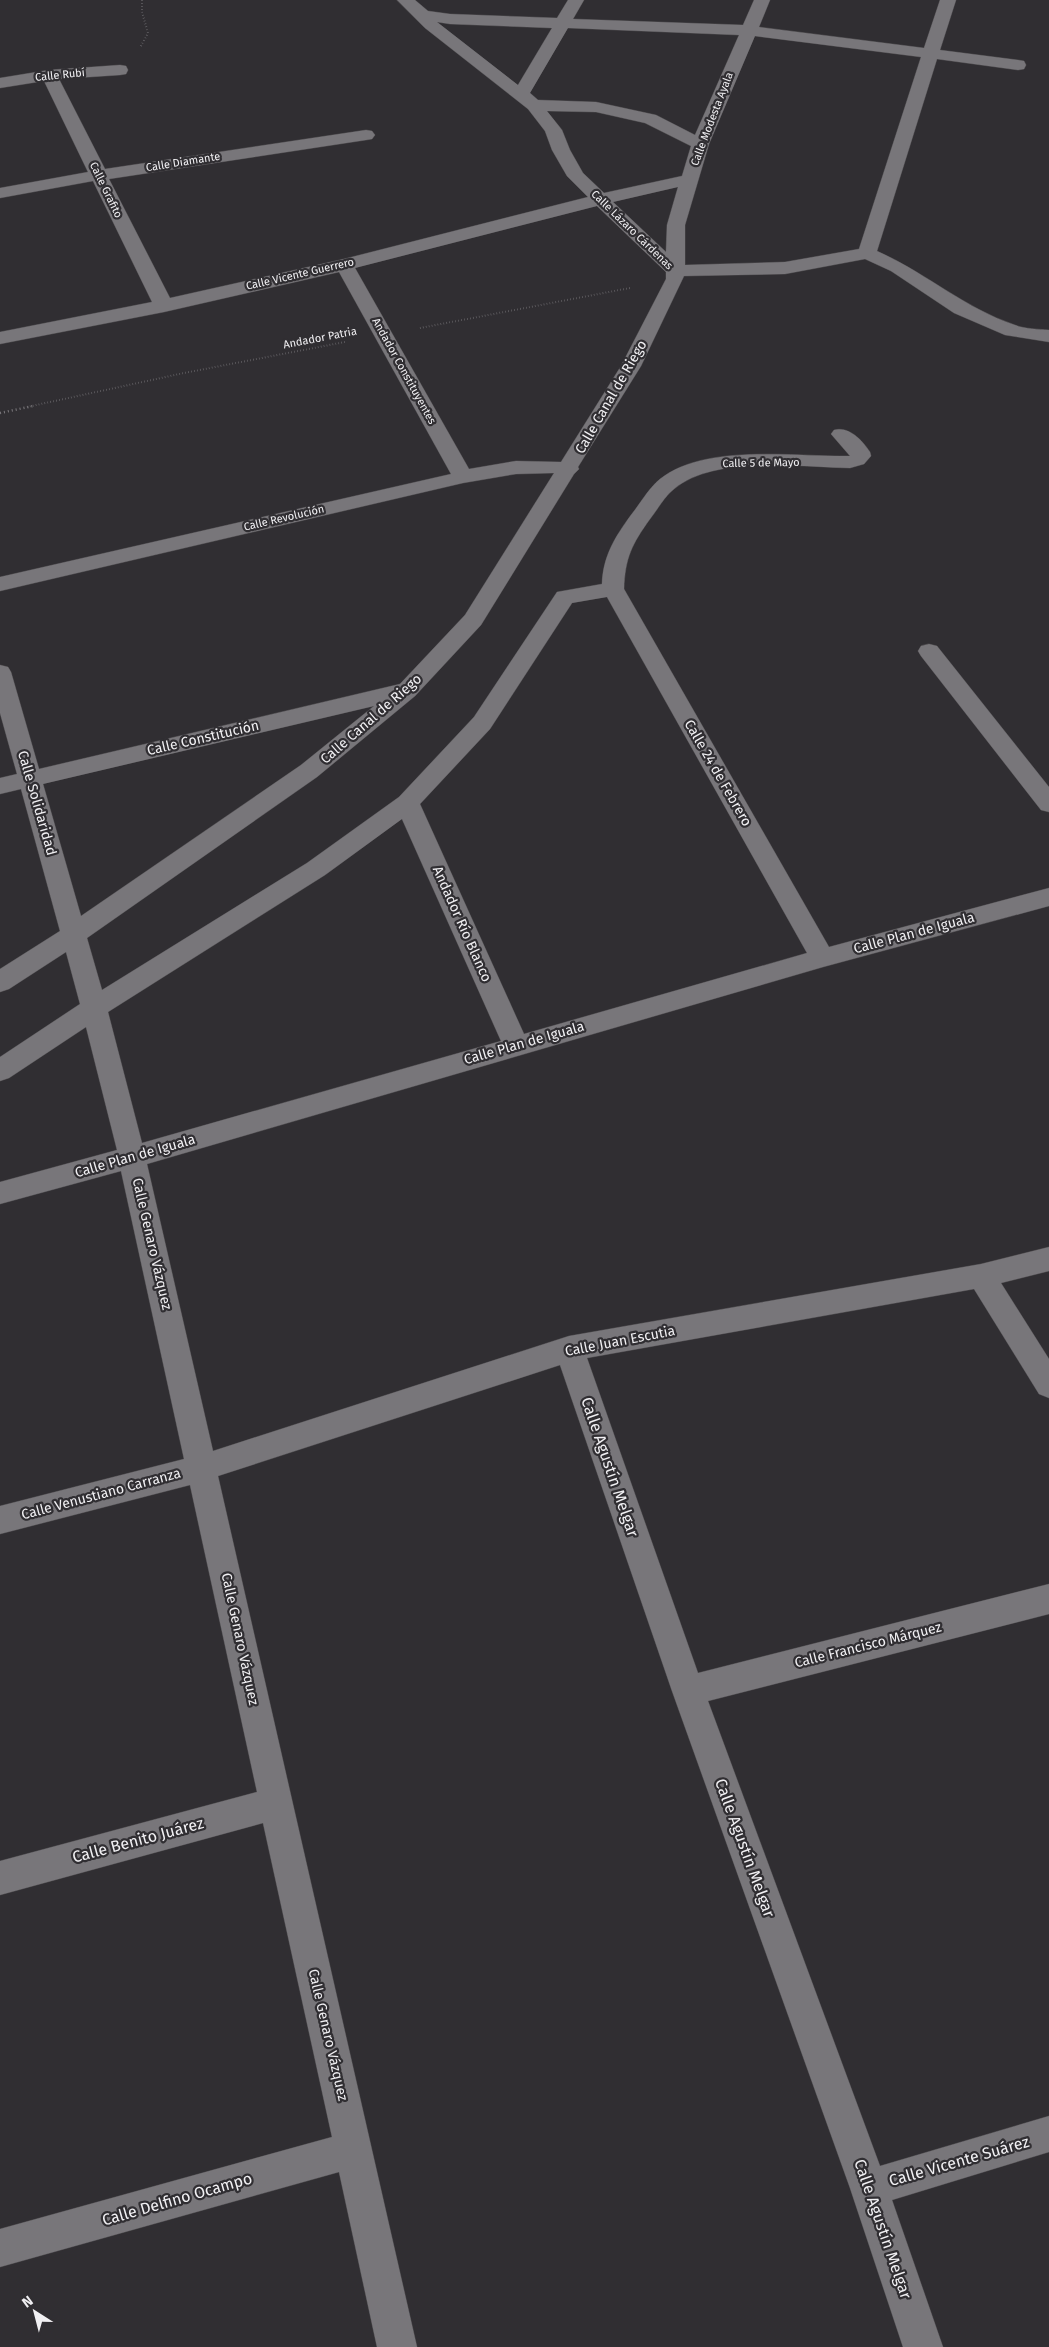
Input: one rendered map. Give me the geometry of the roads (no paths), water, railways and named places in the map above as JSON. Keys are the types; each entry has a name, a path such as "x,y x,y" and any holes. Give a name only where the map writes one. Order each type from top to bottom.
{"street":[{"name":"Calle Lázaro Cárdenas","path":"405,0 423,15 431,25 528,100 553,130 560,150 576,176 675,275 785,268 867,253"},
{"path":"576,0 528,100 596,107 650,119 700,144"},
{"name":"Calle Modesta Ayala","path":"675,275 676,225 700,144 762,0"},
{"path":"948,0 867,253 898,268 961,309 1012,331 1049,336"},
{"path":"423,15 450,19 748,30 1018,65"},
{"name":"Calle Rubí","path":"0,83 49,75 120,70"},
{"name":"Calle Grafito","path":"49,75 164,306"},
{"name":"Calle Diamante","path":"0,193 99,175 366,134"},
{"name":"Calle Vicente Guerrero","path":"0,338 164,306 344,265 598,198 690,179"},
{"name":"Andador Constituyentes","path":"344,265 463,477"},
{"name":"Calle Canal de Riego","path":"74,934 310,771 407,691 473,620 631,366 675,275"},
{"name":"Calle 5 de Mayo","path":"613,589 613,566 619,545 668,482 687,472 711,464 739,461 850,462 857,460 861,456 860,452 841,434"},
{"name":"Calle Revolución","path":"0,584 463,477 520,466 545,464 568,469"},
{"path":"0,1071 94,1008 316,869 407,804 482,723 565,597 613,589"},
{"name":"Calle 24 de Febrero","path":"613,589 823,958"},
{"path":"929,651 1049,804"},
{"name":"Calle Solidaridad","path":"0,672 74,934"},
{"name":"Calle Constitución","path":"0,786 407,691"},
{"name":"Andador Río Blanco","path":"407,804 516,1045"},
{"name":"Calle Plan de Iguala","path":"0,1194 823,958 1049,897"},
{"path":"0,982 74,934"},
{"name":"Calle Genaro Vázquez","path":"74,934 132,1157 397,2347"},
{"name":"Calle Juan Escutia","path":"202,1468 569,1349 981,1276 1049,1259"},
{"path":"981,1276 1049,1385"},
{"name":"Calle Agustín Melgar","path":"569,1349 688,1691 869,2188 923,2347"},
{"name":"Calle Venustiano Carranza","path":"0,1520 202,1468"},
{"name":"Calle Francisco Márquez","path":"688,1691 1049,1600"},
{"name":"Calle Benito Juárez","path":"0,1878 276,1803"},
{"name":"Calle Vicente Suárez","path":"869,2188 1049,2134"},
{"name":"Calle Delfino Ocampo","path":"0,2248 354,2149"}]}
